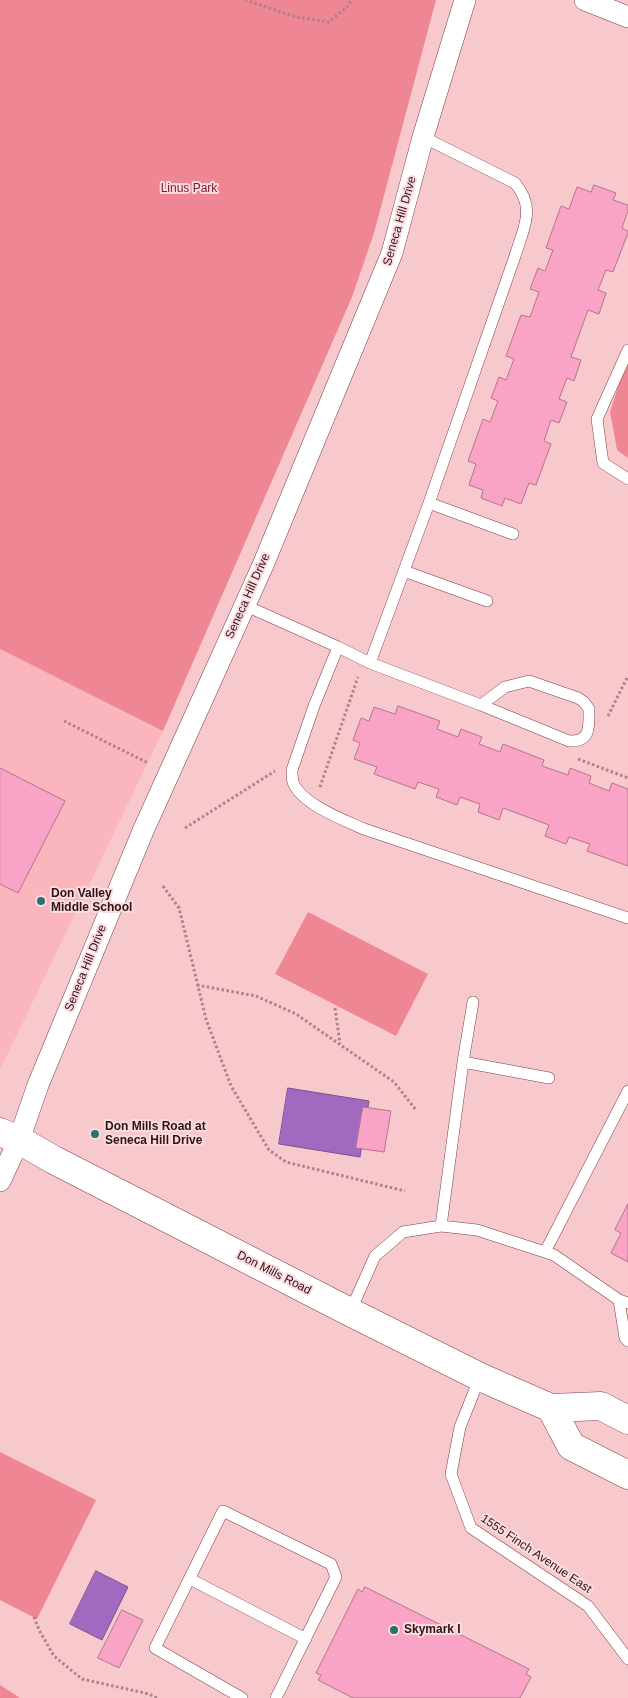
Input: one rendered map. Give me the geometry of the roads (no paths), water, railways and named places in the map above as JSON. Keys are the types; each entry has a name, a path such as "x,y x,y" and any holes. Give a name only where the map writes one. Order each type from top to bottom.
{"main road":[{"name":"Don Mills Road","path":"10,1136 480,1377 551,1408 601,1406 628,1420"},
{"path":"551,1408 571,1446 628,1475"}],"street":[{"name":"Seneca Hill Drive","path":"0,1181 10,1136 38,1085 142,831 266,556 392,253 423,137 465,0"},
{"path":"585,0 628,17"}],"lane":[{"path":"370,663 429,503 524,230 528,207 523,193 515,183 423,137"},
{"path":"628,350 597,419 603,463 628,479"},
{"path":"429,503 512,534"},
{"path":"404,571 487,601"},
{"path":"244,606 370,663 569,741 577,742 584,739 588,732 589,709 584,702 578,698 528,681 505,686 481,705"},
{"path":"338,647 292,770 292,780 297,790 314,804 334,816 364,829 628,918"},
{"path":"441,1226 473,1002"},
{"path":"463,1062 549,1078"},
{"path":"545,1252 628,1091"},
{"path":"350,1312 375,1256 403,1232 441,1226 477,1230 554,1255 623,1302 625,1338 628,1341"},
{"name":"1555 Finch Avenue East","path":"480,1377 460,1427 451,1474 471,1528 588,1606 628,1659"},
{"path":"242,1698 155,1648 223,1511 331,1564 336,1577 276,1698"},
{"path":"190,1579 306,1639"}],"place":[{"name":"Don Valley Middle School","path":"41,901"},
{"name":"Don Mills Road at Seneca Hill Drive","path":"95,1134"},
{"name":"Skymark I","path":"394,1630"}],"park label":[{"name":"Linus Park","path":"189,189"}]}
